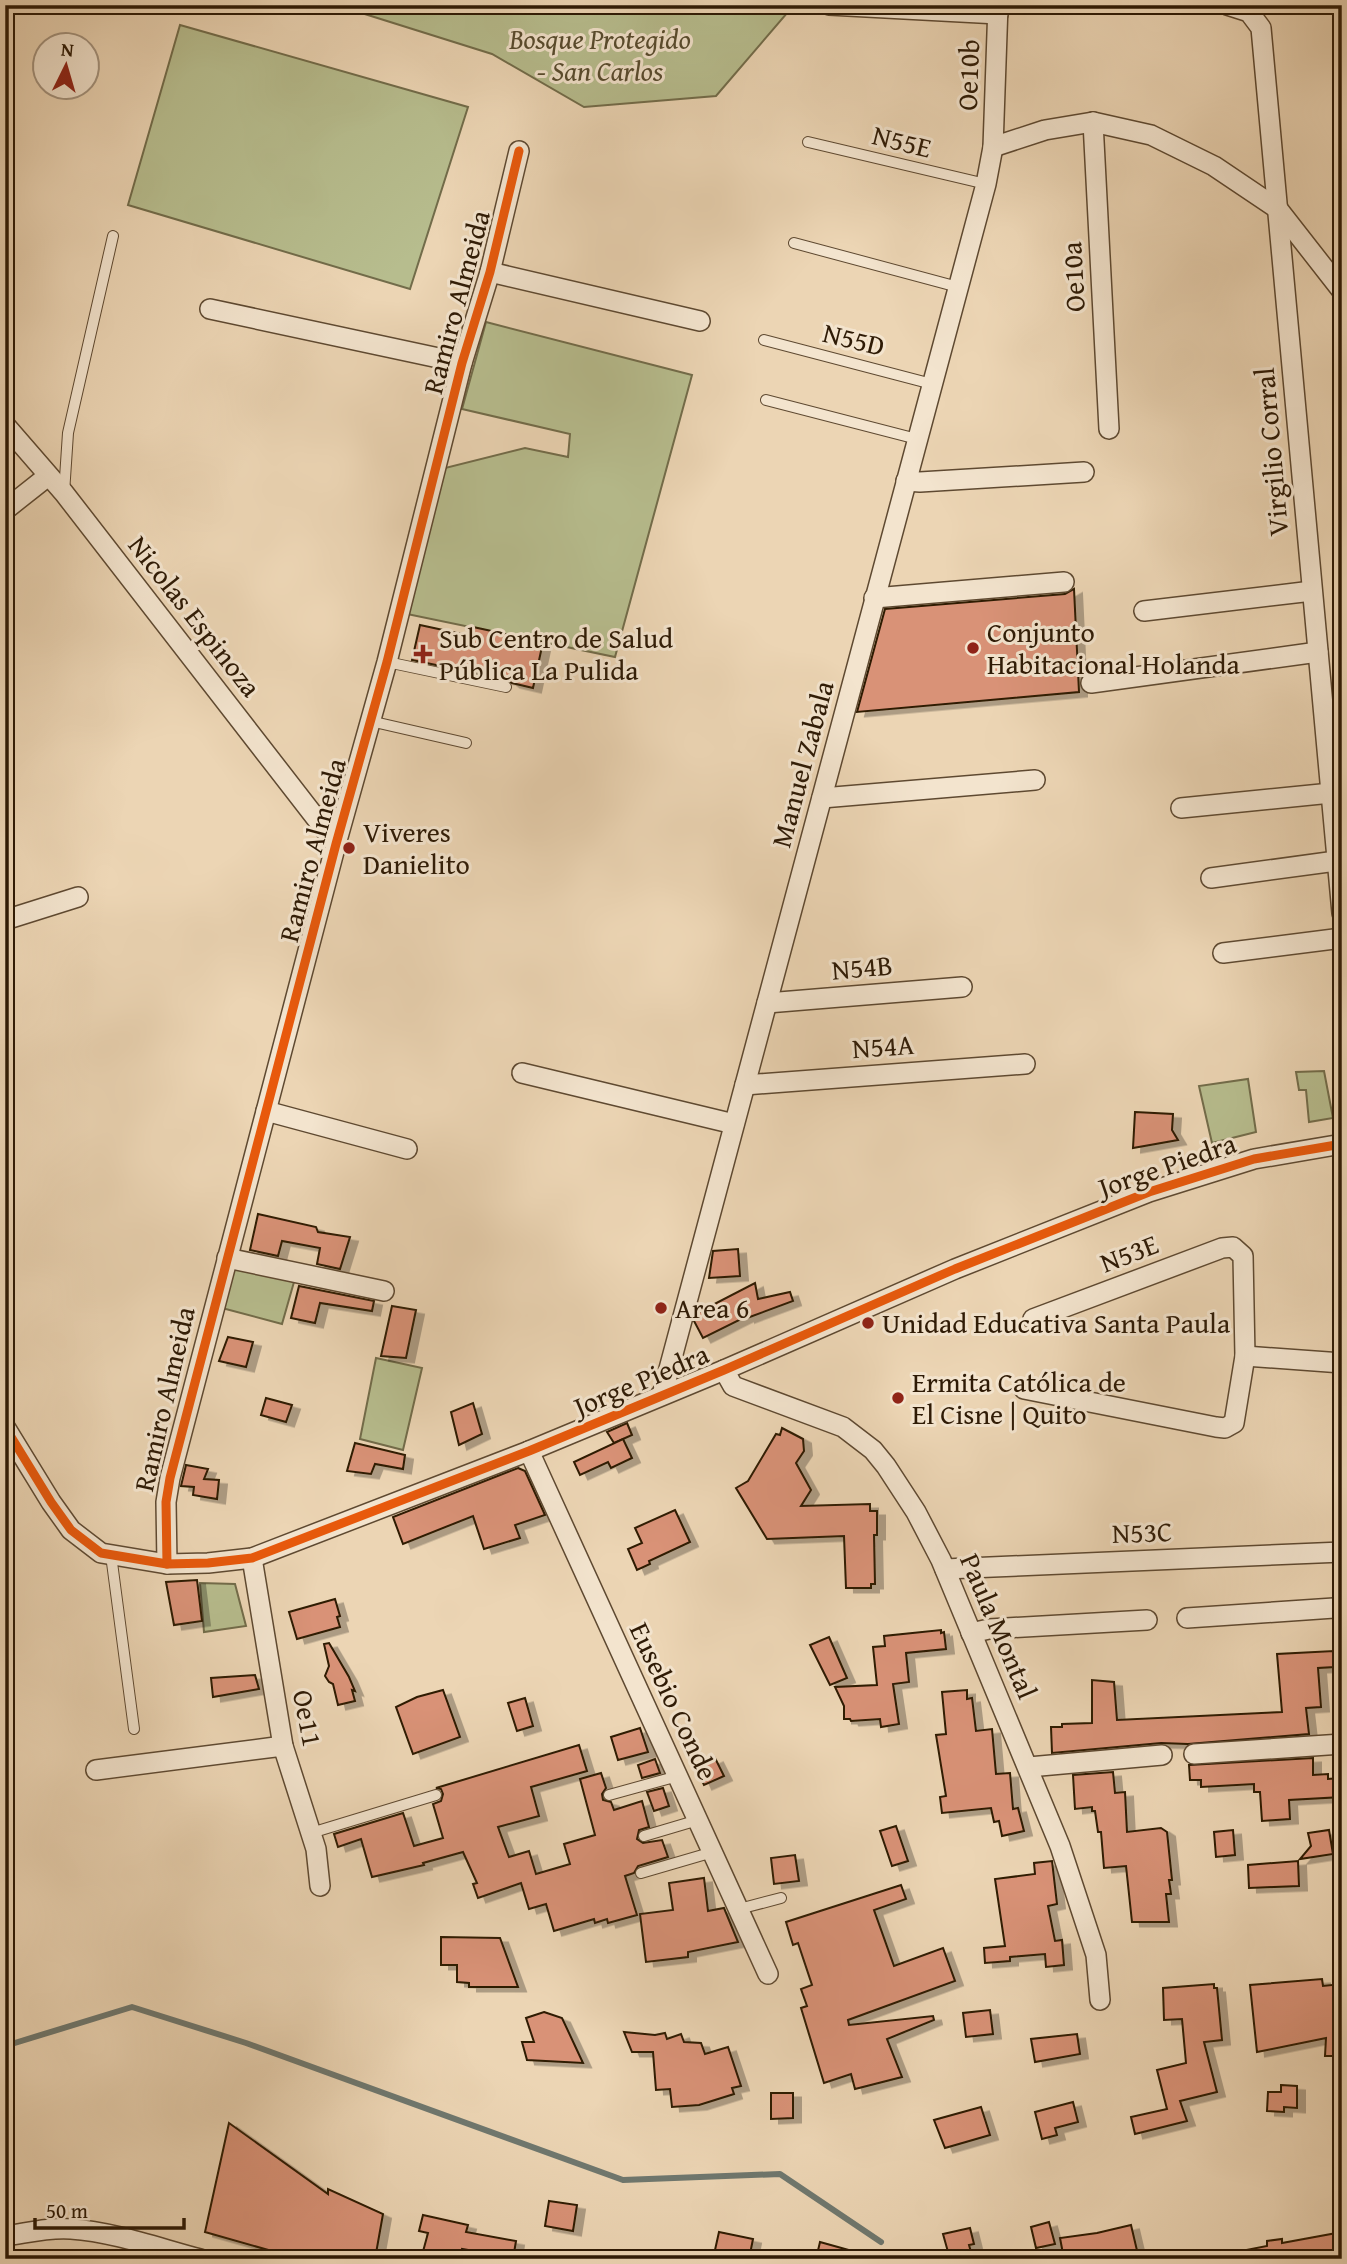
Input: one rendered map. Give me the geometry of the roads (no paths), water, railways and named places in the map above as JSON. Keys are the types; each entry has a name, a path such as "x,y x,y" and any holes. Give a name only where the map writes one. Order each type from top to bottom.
{"street":[{"path":"829,5 998,10"},
{"name":"Virgilio Corral","path":"1227,5 1249,12 1261,28 1342,913"},
{"name":"Oe10b","path":"993,147 998,10"},
{"path":"993,147 1045,130 1093,122 1152,135 1214,166 1278,209 1342,291"},
{"name":"Oe10a","path":"1093,122 1109,429"},
{"name":"Manuel Zabala","path":"662,1395 986,184 993,147"},
{"name":"Ramiro Almeida","path":"167,1564 166,1502 170,1478 336,844 387,662 462,363 490,272 519,151"},
{"path":"490,272 700,321"},
{"path":"210,309 462,363"},
{"name":"Nicolas Espinoza","path":"5,425 64,493 336,844"},
{"path":"906,481 1084,472"},
{"path":"5,510 48,476"},
{"path":"874,598 1064,582"},
{"path":"1144,611 1312,591"},
{"path":"1091,684 1318,652"},
{"path":"822,798 1035,780"},
{"path":"1181,808 1331,793"},
{"path":"1211,878 1336,861"},
{"path":"5,920 78,897"},
{"path":"1223,953 1342,938"},
{"name":"N54B","path":"767,1003 962,987"},
{"name":"N54A","path":"746,1084 1025,1064"},
{"path":"522,1073 734,1124"},
{"path":"266,1111 407,1149"},
{"name":"Jorge Piedra","path":"5,1427 71,1530 101,1553 167,1564 252,1558 529,1451 724,1370 955,1269 1149,1192 1254,1159 1342,1144"},
{"name":"N53E","path":"1033,1320 1222,1248 1233,1247 1243,1256 1245,1356"},
{"path":"227,1258 384,1291"},
{"path":"1024,1389 1225,1428 1234,1423 1245,1356 1342,1363"},
{"name":"Paula Montal","path":"724,1370 733,1386 844,1427 873,1450 916,1512 945,1569 1060,1846 1091,1935 1099,1969 1100,2000"},
{"name":"Eusebio Conde","path":"529,1451 768,1973"},
{"name":"N53C","path":"945,1569 1342,1552"},
{"name":"Oe11","path":"252,1558 283,1746 316,1849 320,1886"},
{"path":"1187,1618 1334,1608 1342,1610"},
{"path":"971,1633 989,1629 1147,1620"},
{"path":"1194,1754 1342,1744"},
{"path":"96,1770 283,1746"},
{"path":"1028,1768 1162,1755"},
{"path":"5,2236 47,2229 70,2229 94,2232 200,2259"}],"lane":[{"name":"N55E","path":"808,142 986,184"},
{"path":"64,493 68,433 113,236"},
{"path":"794,243 958,286"},
{"name":"N55D","path":"764,340 932,384"},
{"path":"766,400 917,439"},
{"path":"387,662 506,687"},
{"path":"370,721 466,743"},
{"path":"111,1555 134,1729"},
{"path":"609,1795 678,1776"},
{"path":"311,1833 436,1795"},
{"path":"643,1836 698,1820"},
{"path":"641,1873 713,1852"},
{"path":"739,1909 781,1898"}],"waterway":[{"path":"5,2046 132,2007 246,2043 623,2180 780,2174 881,2242"}],"place":[{"name":"Conjunto Habitacional Holanda","path":"973,648"},
{"name":"Sub Centro de Salud Pública La Pulida","path":"423,654"},
{"name":"Viveres Danielito","path":"349,848"},
{"name":"Area 6","path":"661,1308"},
{"name":"Unidad Educativa Santa Paula","path":"868,1323"},
{"name":"Ermita Católica de El Cisne | Quito","path":"898,1398"}],"park label":[{"name":"Bosque Protegido - San Carlos","path":"600,55"}]}
